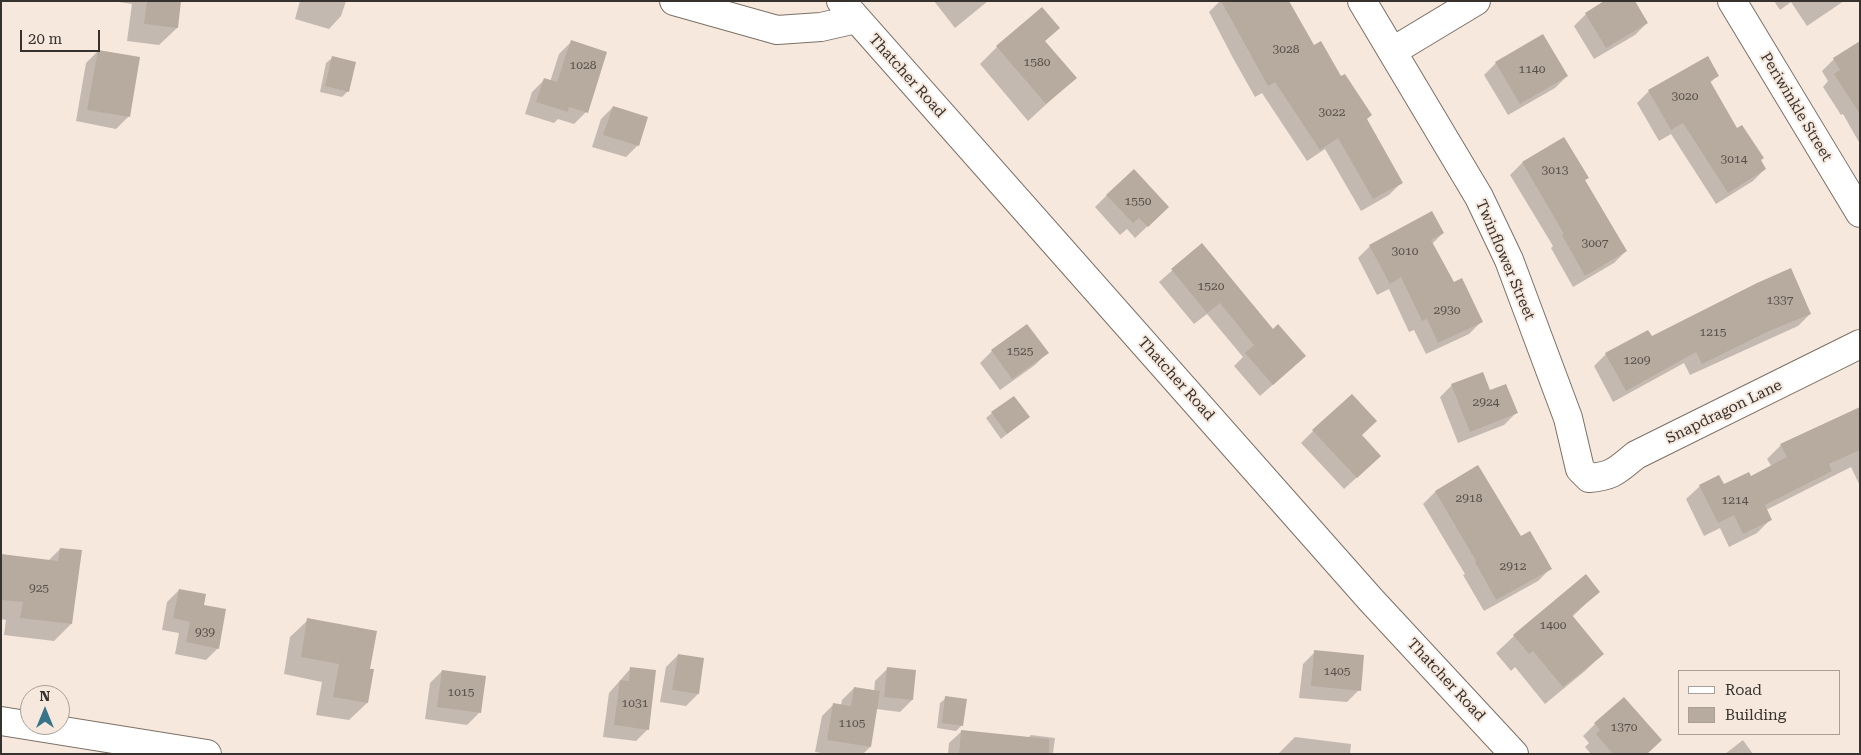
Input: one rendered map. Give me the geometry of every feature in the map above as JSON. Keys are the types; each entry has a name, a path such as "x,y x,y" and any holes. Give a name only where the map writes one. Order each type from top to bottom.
{"street":[{"path":"674,1 777,30 821,27 848,10"},
{"name":"Twinflower Street","path":"1362,1 1479,197 1509,260 1568,418 1580,469 1589,478"},
{"path":"1393,51 1476,1"},
{"name":"Periwinkle Street","path":"1732,1 1860,213"},
{"name":"Thatcher Road","path":"848,10 1371,600 1514,754"},
{"name":"Snapdragon Lane","path":"1589,478 1603,477 1619,470 1636,455 1860,344"},
{"path":"1,721 207,754"}],"building":[{"path":"147,1 181,1 178,28 144,24"},
{"path":"1221,1 1289,1 1314,45 1321,41 1341,76 1345,74 1372,115 1367,119 1403,183 1373,199 1338,138 1320,150 1275,82 1268,86"},
{"path":"1604,1 1635,1 1648,23 1606,48 1585,13"},
{"path":"1042,7 1060,28 1045,41 1077,78 1046,104 996,46"},
{"path":"1543,34 1568,76 1520,104 1495,62"},
{"path":"571,40 607,52 588,113 569,107 568,112 536,102 544,78 557,82"},
{"path":"1860,41 1860,114 1834,74 1840,70 1833,58"},
{"path":"98,50 140,57 130,117 87,110"},
{"path":"332,56 356,62 349,92 325,86"},
{"path":"1708,56 1719,76 1710,81 1737,128 1742,125 1764,158 1761,160 1766,169 1728,193 1683,123 1671,130 1648,90"},
{"path":"613,106 648,117 639,146 603,135"},
{"path":"1564,137 1589,178 1585,180 1627,251 1585,276 1562,235 1564,234 1522,162"},
{"path":"1134,169 1169,207 1148,227 1139,218 1133,223 1106,195"},
{"path":"1432,211 1444,233 1431,240 1454,282 1462,278 1483,322 1438,343 1427,319 1422,321 1401,277 1390,284 1369,245"},
{"path":"1202,243 1273,329 1278,324 1306,356 1273,385 1245,353 1254,345 1220,303 1207,313 1171,269"},
{"path":"1791,268 1811,314 1769,331 1702,364 1696,352 1626,391 1605,353 1648,330 1652,336"},
{"path":"1027,324 1049,353 1012,379 991,350"},
{"path":"1483,372 1490,390 1506,384 1518,413 1470,432 1451,384"},
{"path":"1352,394 1377,421 1362,435 1381,456 1357,478 1312,430"},
{"path":"1014,396 1030,417 1007,434 991,412"},
{"path":"1860,407 1860,450 1829,464 1832,471 1765,505 1772,520 1743,534 1734,515 1718,523 1699,485 1719,475 1724,484 1749,472 1751,476 1787,457 1780,444"},
{"path":"1478,465 1521,536 1530,531 1552,569 1496,600 1476,561 1435,491"},
{"path":"60,548 82,550 72,624 20,618 23,602 1,600 1,554 58,561"},
{"path":"1586,574 1600,592 1572,615 1604,654 1563,687 1533,651 1529,654 1513,635"},
{"path":"179,589 206,594 204,605 226,609 219,649 186,642 190,622 173,618"},
{"path":"307,618 377,631 370,669 374,669 368,703 333,697 339,664 301,657"},
{"path":"1314,650 1364,655 1361,691 1311,686"},
{"path":"678,654 704,658 699,694 672,690"},
{"path":"630,667 656,670 649,730 614,725 620,680 629,681"},
{"path":"887,667 916,670 913,700 884,697"},
{"path":"442,670 486,676 481,713 437,707"},
{"path":"854,687 880,691 871,747 827,740 833,703 851,706"},
{"path":"945,696 967,699 963,726 942,723"},
{"path":"1624,697 1662,740 1647,754 1613,754 1596,734 1600,730 1594,723"},
{"path":"961,730 1049,739 1049,754 959,754"}]}
